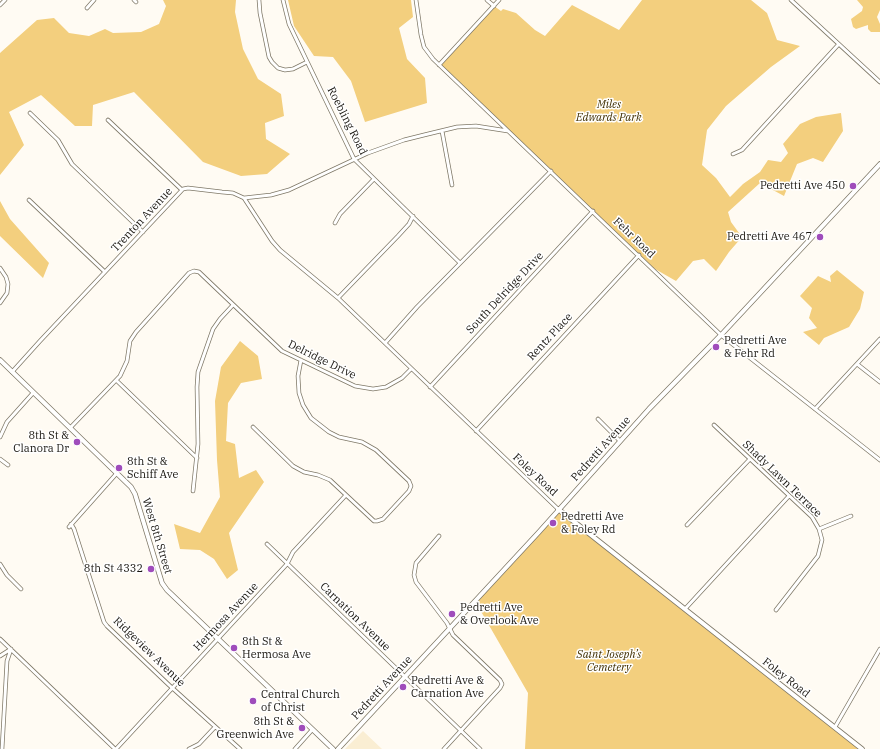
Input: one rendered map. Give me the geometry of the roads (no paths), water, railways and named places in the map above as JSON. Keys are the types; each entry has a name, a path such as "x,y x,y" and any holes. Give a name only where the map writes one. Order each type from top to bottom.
{"street":[{"path":"0,5 5,0"},
{"path":"87,8 94,0"},
{"path":"259,0 260,13 269,57 272,62 278,68 285,70 293,69 307,62"},
{"name":"Roebling Road","path":"283,0 290,24 354,159 460,263"},
{"name":"Fehr Road","path":"416,0 424,47 433,59 721,335 880,460"},
{"path":"487,0 494,6"},
{"path":"440,65 499,0"},
{"path":"791,0 838,45 880,82"},
{"path":"733,154 742,150 838,45"},
{"path":"30,113 58,140 72,164 143,232"},
{"path":"108,120 182,190"},
{"name":"Trenton Avenue","path":"12,372 182,190 188,188 233,193 244,198 271,195 289,190 354,159 404,140 457,127 476,126 508,131"},
{"path":"442,131 452,185"},
{"name":"Pedretti Avenue","path":"338,749 620,441 880,164"},
{"path":"385,343 417,307 551,171"},
{"path":"334,223 340,214 374,179"},
{"name":"Foley Road","path":"244,198 280,250 338,298 558,509 862,749"},
{"path":"29,200 105,272"},
{"name":"South Delridge Drive","path":"430,387 593,211"},
{"path":"338,298 409,224 413,216"},
{"name":"Rentz Place","path":"476,431 639,255"},
{"path":"0,268 6,277 8,284 7,293 0,303"},
{"name":"Delridge Drive","path":"116,381 125,368 129,347 136,332 189,273 194,271 201,274 276,347 355,386 366,389 379,389 391,385 402,378 411,369"},
{"path":"193,491 198,444 198,372 213,329 233,305"},
{"path":"814,409 880,339"},
{"name":"West 8th Street","path":"0,360 134,491 164,587 333,749"},
{"path":"253,427 293,466 304,472 325,478 334,484 371,519 377,522 380,521 409,491 409,481 382,454 370,446 355,440 334,435 322,428 311,418 303,405 299,393 298,376 301,360"},
{"path":"857,364 880,382"},
{"path":"70,428 116,381 197,458"},
{"path":"0,437 10,417 33,393"},
{"path":"598,419 620,441"},
{"name":"Shady Lawn Terrace","path":"714,425 812,518 819,529 822,540 818,556 776,610"},
{"path":"0,459 8,465"},
{"path":"687,524 750,459"},
{"name":"Ridgeview Avenue","path":"117,473 70,526 74,529 104,622 240,749"},
{"name":"Hermosa Avenue","path":"116,749 288,564 293,552 346,495"},
{"path":"685,609 789,496"},
{"path":"819,529 850,516"},
{"path":"439,536 419,558 415,567 414,574 418,585 448,623 449,629 453,635 500,680 502,684 444,749"},
{"name":"Carnation Avenue","path":"267,544 480,749"},
{"path":"0,564 7,575 21,589"},
{"path":"0,639 116,749"},
{"path":"0,656 11,649"},
{"path":"2,749 7,662 11,649"},
{"path":"835,727 880,649"},
{"path":"189,749 199,744 215,727"},
{"path":"295,749 312,730"}],"place":[{"name":"Pedretti Ave 450","path":"853,186"},
{"name":"Pedretti Ave 467","path":"820,237"},
{"name":"Pedretti Ave & Fehr Rd","path":"716,347"},
{"name":"8th St & Clanora Dr","path":"77,442"},
{"name":"8th St & Schiff Ave","path":"119,468"},
{"name":"Pedretti Ave & Foley Rd","path":"553,523"},
{"name":"8th St 4332","path":"151,569"},
{"name":"Pedretti Ave & Overlook Ave","path":"452,614"},
{"name":"8th St & Hermosa Ave","path":"234,648"},
{"name":"Pedretti Ave & Carnation Ave","path":"403,687"},
{"name":"Central Church of Christ","path":"253,701"},
{"name":"8th St & Greenwich Ave","path":"302,728"}],"park label":[{"name":"Miles Edwards Park","path":"609,111"},
{"name":"Saint Joseph’s Cemetery","path":"609,661"}]}
